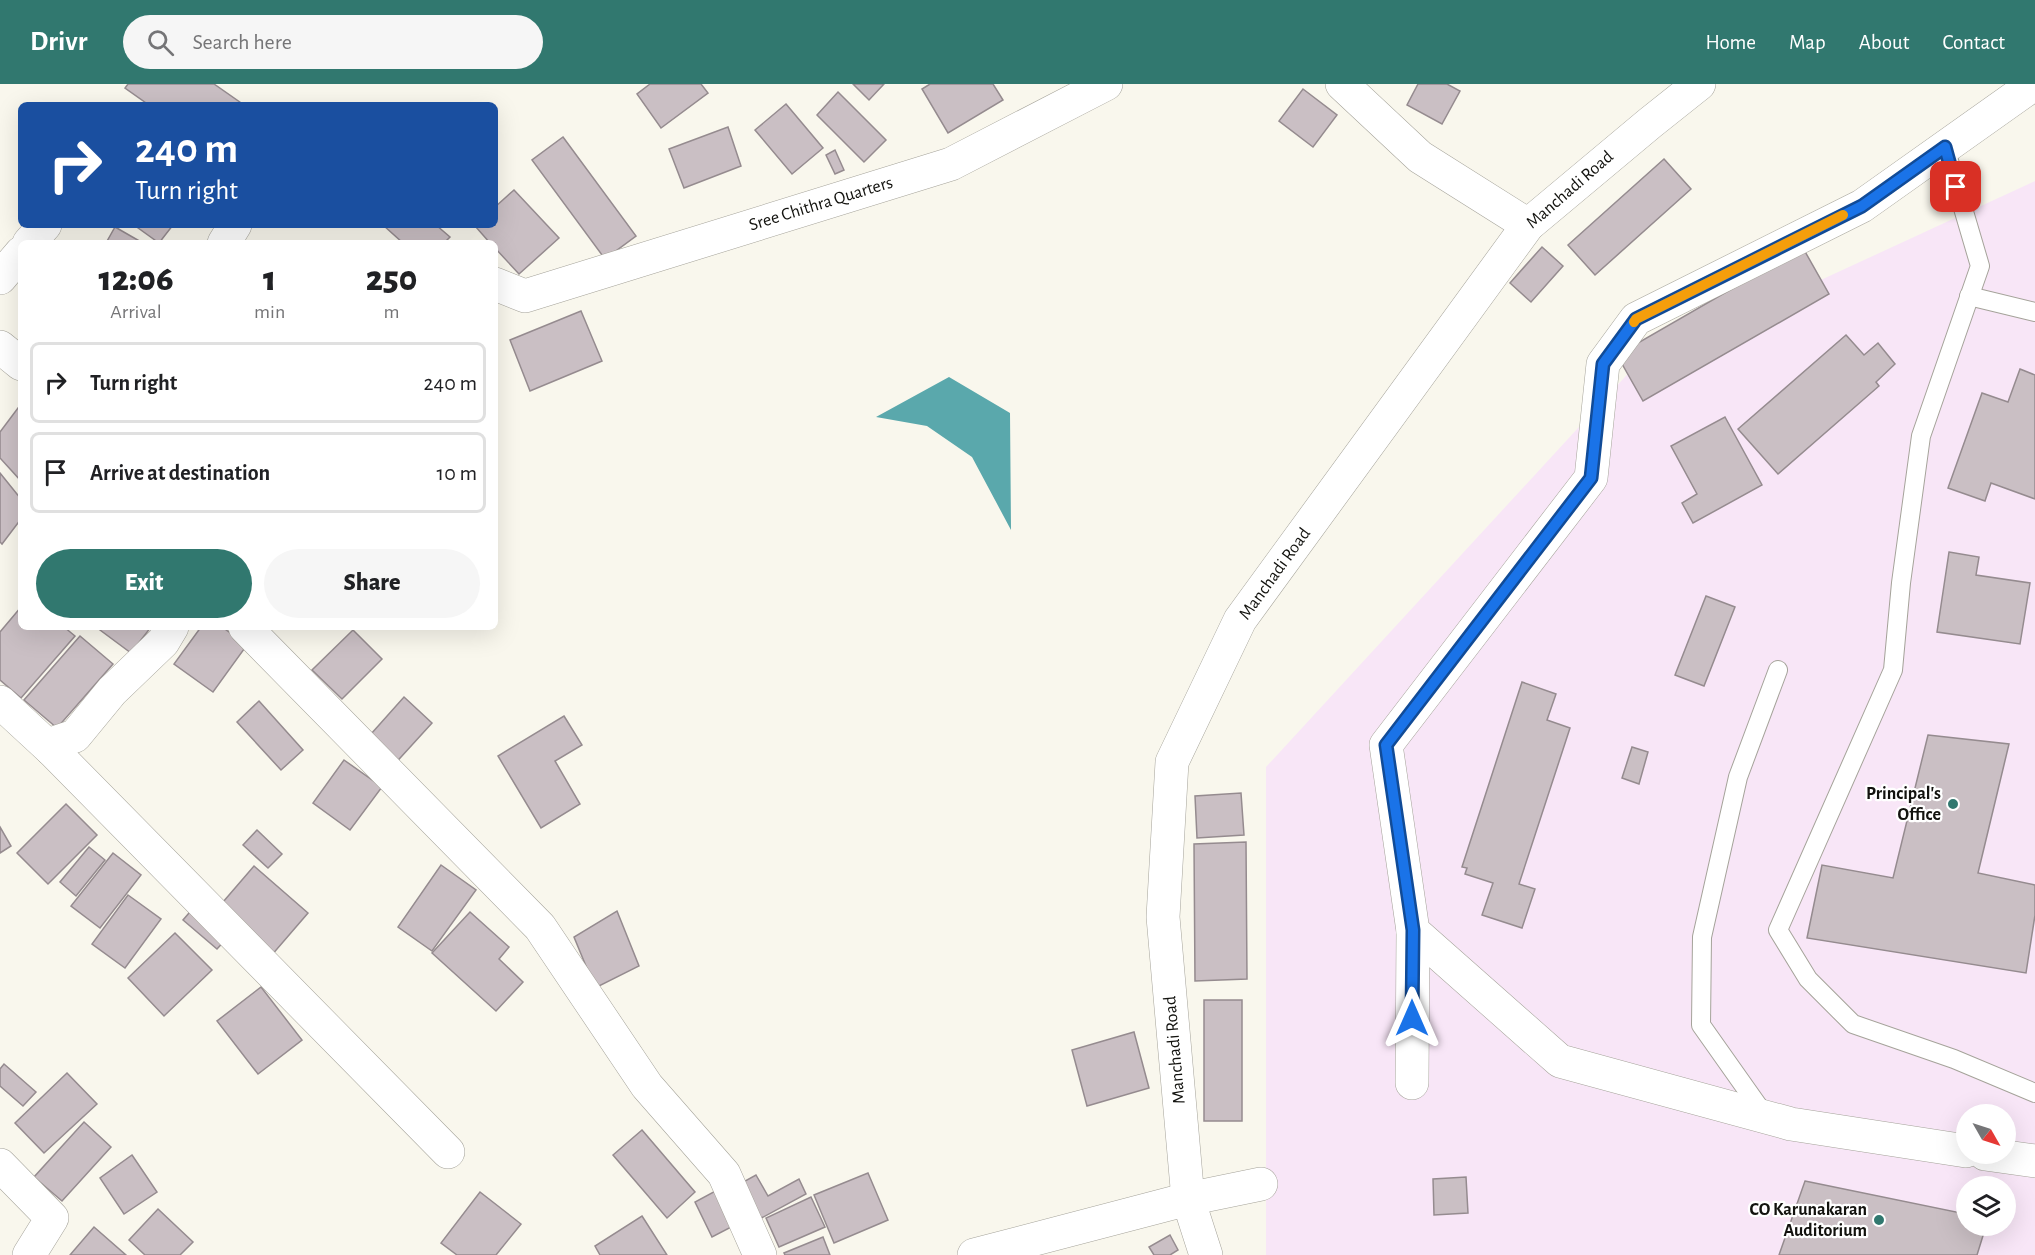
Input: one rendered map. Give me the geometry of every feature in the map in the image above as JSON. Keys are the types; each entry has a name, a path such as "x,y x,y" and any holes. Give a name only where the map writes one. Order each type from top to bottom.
{"street":[{"name":"Sree Chithra Quarters","path":"510,290 951,164 1106,84"},
{"path":"1342,84 1420,157 1528,225"},
{"name":"Manchadi Road","path":"1206,1255 1188,1199 1163,918 1172,762 1240,620 1528,225 1699,84"},
{"path":"1412,1083 1413,930 1386,745 1591,478 1603,364 1636,319 1862,206 2034,84"},
{"path":"32,240 42,228"},
{"path":"0,278 18,257"},
{"path":"0,347 18,362"},
{"path":"51,749 57,742 75,736 112,691 163,642 170,630"},
{"path":"248,630 540,927 647,1086 723,1174 760,1255"},
{"path":"0,702 51,749 448,1152"},
{"path":"1413,930 1560,1061 1791,1124 1956,1149"},
{"path":"2016,1158 2035,1161"},
{"path":"0,1166 52,1218 29,1255"},
{"path":"974,1255 1188,1199 1261,1184"}],"lane":[{"path":"1945,147 1980,266 1921,436 1901,583 1893,670 1778,930 1808,979 1853,1024 1954,1059 2035,1093"},
{"path":"1969,296 2035,312"},
{"path":"1767,1118 1701,1025 1702,937 1738,777 1778,670"}],"shaded area":[{"path":"2035,181 2035,1255 1266,1255 1266,767 1635,366"}],"water":[{"path":"949,377 1010,413 1011,530 972,457 927,426 876,417"}],"building":[{"path":"128,84 214,84 240,102 145,102 125,88"},
{"path":"650,84 701,84 708,93 661,128 637,94"},
{"path":"853,84 884,84 869,100"},
{"path":"930,84 993,84 1003,100 948,133 922,89"},
{"path":"1418,84 1447,84 1460,91 1442,124 1407,105"},
{"path":"1303,89 1337,115 1313,147 1279,121"},
{"path":"838,92 886,140 864,162 817,115"},
{"path":"786,104 823,148 792,174 755,130"},
{"path":"728,127 741,166 684,188 669,149"},
{"path":"563,137 636,236 605,259 532,160"},
{"path":"835,150 844,170 835,174 826,155"},
{"path":"1664,159 1691,189 1595,275 1568,245"},
{"path":"514,190 559,238 519,274 498,251 498,240 487,240 477,228 498,228 498,204"},
{"path":"114,228 117,228 138,240 108,240"},
{"path":"138,228 171,228 161,240 155,240"},
{"path":"386,228 440,228 450,237 447,240 400,240"},
{"path":"1542,247 1563,266 1531,302 1510,283"},
{"path":"1803,248 1829,294 1643,401 1617,355"},
{"path":"581,311 602,361 530,391 510,340"},
{"path":"1846,335 1864,355 1878,343 1895,364 1876,382 1879,386 1778,474 1738,429"},
{"path":"2020,369 2035,375 2035,499 1991,483 1985,501 1948,488 1982,393 2008,402"},
{"path":"18,408 18,478 0,458 0,432"},
{"path":"1725,417 1762,485 1693,523 1682,503 1697,494 1671,446"},
{"path":"0,473 18,495 18,523 2,544 0,542"},
{"path":"1949,552 1979,557 1976,575 2030,583 2020,644 1937,632"},
{"path":"1706,596 1735,607 1704,686 1675,675"},
{"path":"18,611 18,630 68,630 75,636 21,698 0,680 0,632"},
{"path":"100,630 149,630 131,653"},
{"path":"199,630 226,630 247,645 213,692 174,664"},
{"path":"353,630 382,659 342,699 312,670"},
{"path":"80,636 113,664 57,728 24,700"},
{"path":"1522,682 1556,694 1547,720 1570,728 1519,884 1535,889 1522,928 1482,915 1493,883 1465,874 1467,868 1462,867"},
{"path":"404,697 432,723 391,768 363,743"},
{"path":"259,701 303,750 281,770 237,722"},
{"path":"564,716 582,745 555,761 580,804 541,828 498,756"},
{"name":"Principal's Office","path":"1928,735 2009,744 1978,873 2035,885 2035,915 2026,973 1807,938 1822,865 1893,878"},
{"path":"1632,747 1648,752 1639,784 1622,778"},
{"path":"344,760 382,787 350,830 313,803"},
{"path":"1241,793 1244,835 1197,838 1195,796"},
{"path":"66,804 97,835 48,884 17,853"},
{"path":"0,827 11,846 0,853"},
{"path":"257,830 282,854 268,868 243,845"},
{"path":"1246,842 1247,979 1195,981 1194,844"},
{"path":"89,847 105,860 76,896 60,882"},
{"path":"113,853 141,875 100,928 71,906"},
{"path":"441,865 476,890 432,951 398,927"},
{"path":"254,866 308,913 271,956 217,909"},
{"path":"128,895 161,919 125,968 92,944"},
{"path":"195,906 229,936 217,949 183,920"},
{"path":"617,911 639,966 595,988 574,937"},
{"path":"470,912 509,947 499,959 523,982 496,1011 432,953"},
{"path":"175,933 212,970 164,1016 128,978"},
{"path":"261,987 302,1040 258,1074 217,1021"},
{"path":"1204,1000 1242,1000 1242,1121 1204,1121"},
{"path":"1134,1032 1149,1088 1087,1106 1072,1050"},
{"path":"4,1064 36,1092 23,1106 0,1086 0,1069"},
{"path":"67,1073 97,1104 44,1153 15,1123"},
{"path":"84,1122 111,1147 62,1201 34,1177"},
{"path":"642,1130 695,1192 667,1218 613,1155"},
{"path":"132,1155 157,1192 124,1214 100,1178"},
{"path":"868,1173 888,1220 834,1243 814,1195"},
{"path":"756,1175 768,1196 799,1179 806,1194 756,1221 736,1186"},
{"path":"1466,1177 1468,1213 1434,1215 1433,1179"},
{"name":"CO Karunakaran Auditorium","path":"1805,1181 1956,1212 1956,1236 1983,1236 1977,1255 1779,1255"},
{"path":"721,1188 739,1223 712,1237 695,1202"},
{"path":"480,1192 521,1224 496,1255 457,1255 441,1243"},
{"path":"811,1197 825,1227 779,1247 766,1218"},
{"path":"158,1209 193,1242 180,1255 145,1255 129,1240"},
{"path":"642,1216 667,1255 600,1255 595,1246"},
{"path":"94,1227 126,1255 70,1255"},
{"path":"1170,1235 1178,1250 1170,1255 1154,1255 1149,1247"},
{"path":"823,1237 830,1255 785,1255 784,1253"}],"slow traffic":[{"path":"1634,322 1843,215"}],"place":[{"name":"Principal's Office","path":"1953,804"},
{"name":"CO Karunakaran Auditorium","path":"1879,1220"}],"route":[{"path":"1412,1018 1413,930 1386,745 1591,478 1603,364 1636,319 1862,206 1945,147 1956,187"}]}
